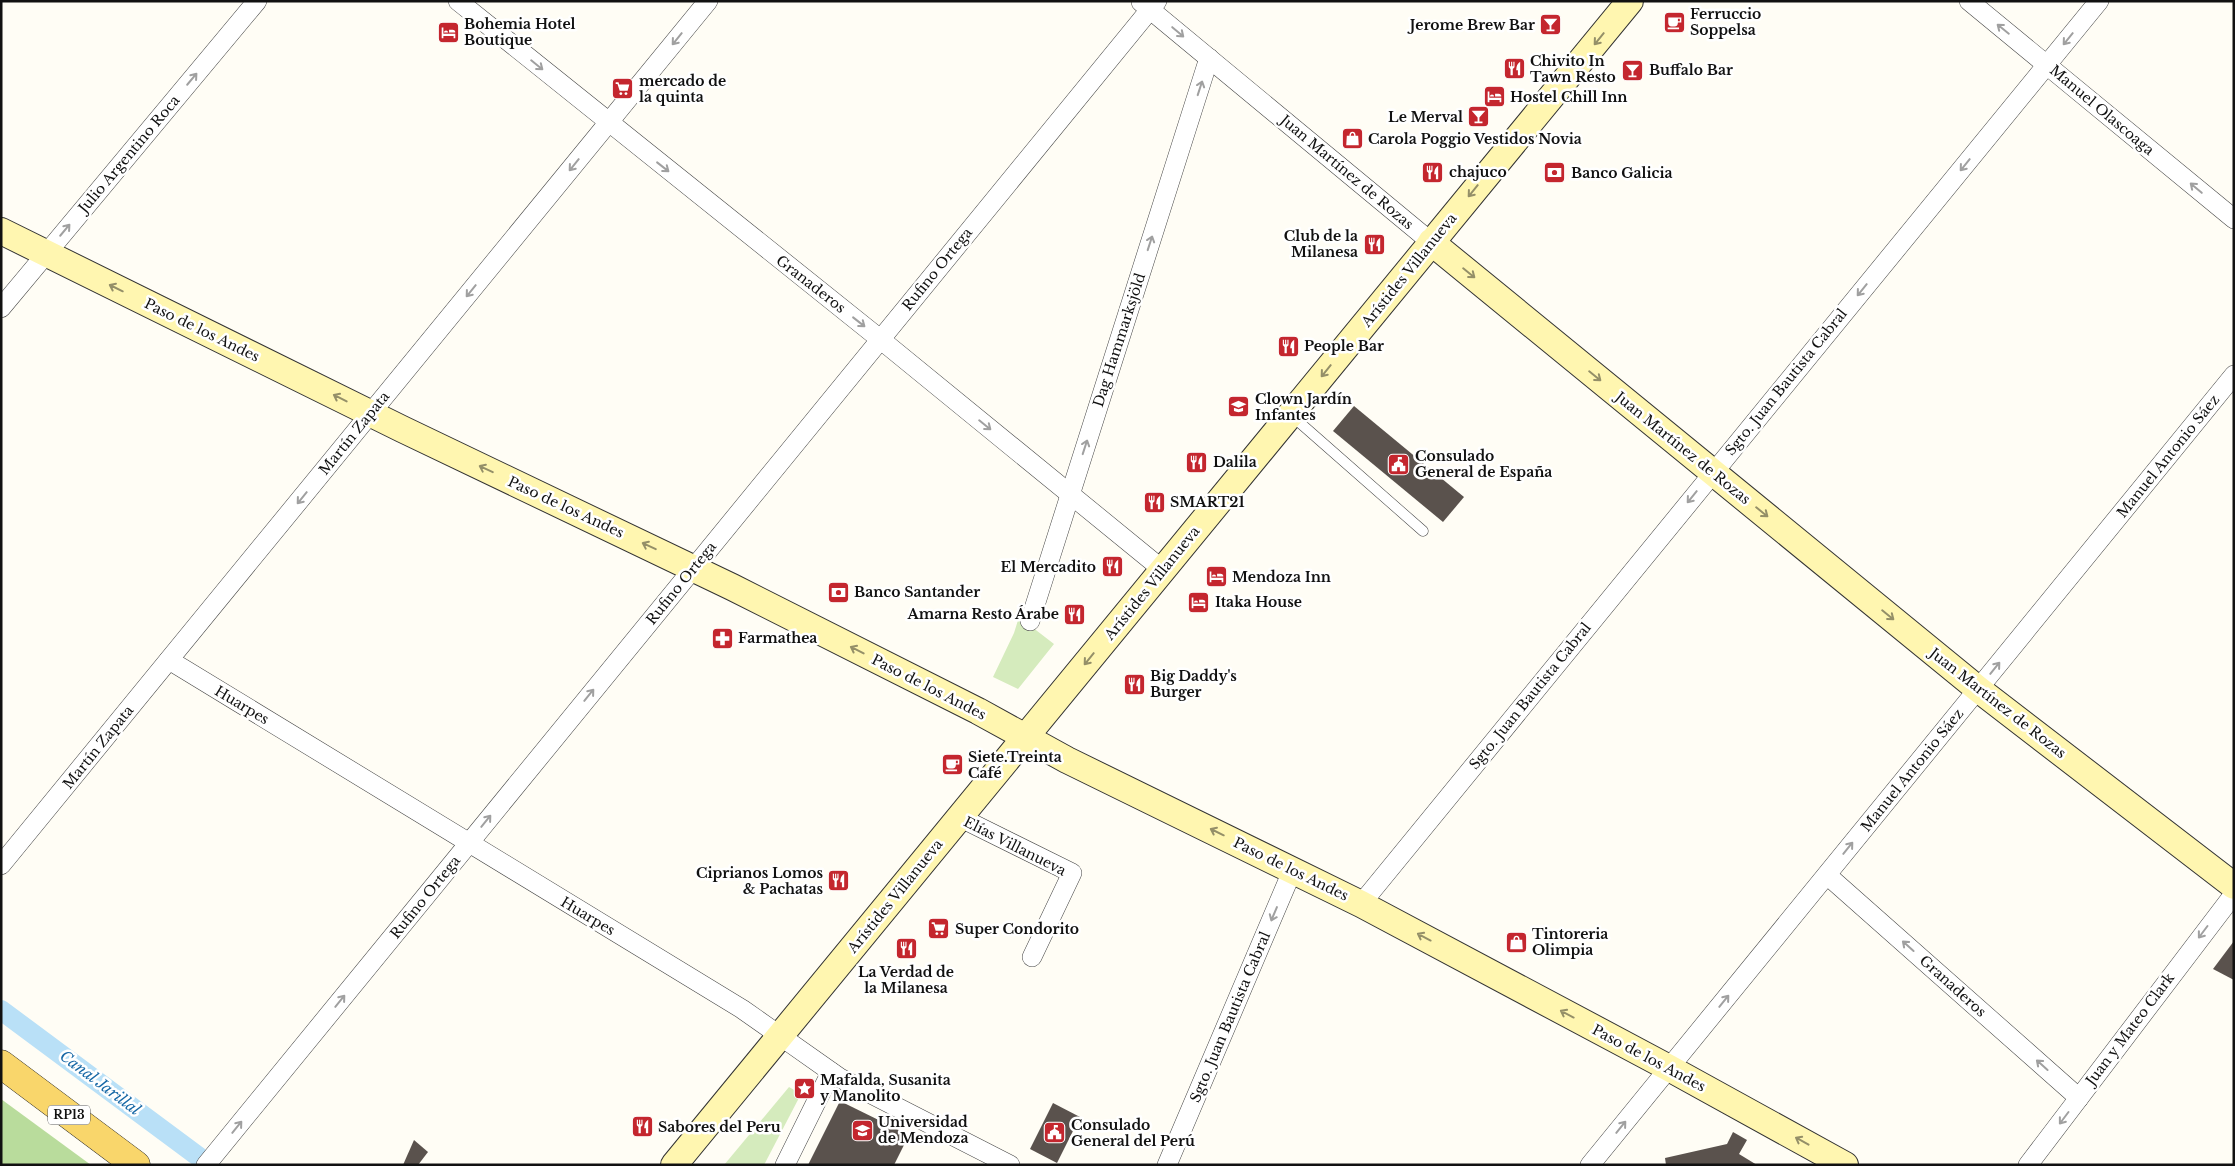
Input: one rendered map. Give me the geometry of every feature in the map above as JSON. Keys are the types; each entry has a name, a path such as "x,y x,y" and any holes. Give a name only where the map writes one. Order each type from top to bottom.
{"main road":[{"name":"RP13","path":"1,1064 136,1165"}],"street":[{"name":"Julio Argentino Roca","path":"1,308 257,1"},
{"name":"Granaderos","path":"458,1 880,339 1163,570"},
{"name":"Martín Zapata","path":"1,865 708,1"},
{"name":"Arístides Villanueva","path":"674,1165 1630,1"},
{"name":"Manuel Olascoaga","path":"1969,1 2234,219"},
{"name":"Sgto. Juan Bautista Cabral","path":"1361,904 2099,1"},
{"name":"Juan Martínez de Rozas","path":"1149,4 1209,58 1978,689 2234,886"},
{"name":"Rufino Ortega","path":"206,1165 880,339 1149,4"},
{"name":"Dag Hammarksjöld","path":"1030,621 1209,58"},
{"name":"Paso de los Andes","path":"1,231 370,414 693,568 1067,760 1293,869 1669,1068 1845,1165"},
{"name":"Manuel Antonio Sáez","path":"1590,1165 2234,375"},
{"name":"Huarpes","path":"170,660 742,1009 831,1072 1010,1165"},
{"name":"Elías Villanueva","path":"959,817 1072,872 1032,957"},
{"name":"Sgto. Juan Bautista Cabral","path":"1167,1165 1293,869"},
{"name":"Granaderos","path":"1827,875 2079,1098"},
{"name":"Juan y Mateo Clark","path":"2028,1165 2234,894"},
{"path":"785,1165 831,1072"}],"lane":[{"path":"1290,415 1423,531"}],"green space":[{"path":"1019,617 1054,644 1018,689 993,677 1014,633"},
{"path":"789,1087 801,1094 764,1165 724,1165"},
{"path":"1,1099 91,1165 1,1165"}],"building":[{"name":"Consulado General de España","path":"1354,406 1464,497 1443,522 1333,431"},
{"path":"2234,941 2234,980 2213,969"},
{"name":"Universidad de Mendoza","path":"840,1101 909,1135 894,1165 808,1165"},
{"name":"Consulado General del Perú","path":"1053,1103 1080,1117 1057,1163 1030,1149"},
{"path":"1733,1132 1747,1140 1739,1154 1757,1165 1666,1165 1665,1158 1727,1144"},
{"path":"414,1140 428,1152 418,1165 403,1165"}],"waterway":[{"name":"Canal Jarillal","path":"1,1010 199,1157"}],"place":[{"name":"Ferruccio Soppelsa","path":"1674,22"},
{"name":"Jerome Brew Bar","path":"1551,25"},
{"name":"Bohemia Hotel Boutique","path":"448,32"},
{"name":"Chivito In Tawn Resto","path":"1514,69"},
{"name":"Buffalo Bar","path":"1633,70"},
{"name":"mercado de la quinta","path":"623,89"},
{"name":"Hostel Chill Inn","path":"1494,97"},
{"name":"Le Merval","path":"1479,117"},
{"name":"Carola Poggio Vestidos Novia","path":"1352,139"},
{"name":"chajuco","path":"1433,172"},
{"name":"Banco Galicia","path":"1555,173"},
{"name":"Club de la Milanesa","path":"1374,244"},
{"name":"People Bar","path":"1288,346"},
{"name":"Clown Jardín Infantes","path":"1239,407"},
{"name":"Dalila","path":"1197,462"},
{"name":"Consulado General de España","path":"1399,464"},
{"name":"SMART21","path":"1154,502"},
{"name":"El Mercadito","path":"1112,567"},
{"name":"Mendoza Inn","path":"1216,577"},
{"name":"Banco Santander","path":"838,592"},
{"name":"Itaka House","path":"1199,602"},
{"name":"Amarna Resto Árabe","path":"1075,614"},
{"name":"Farmathea","path":"722,638"},
{"name":"Big Daddy's Burger","path":"1134,684"},
{"name":"Siete.Treinta Café","path":"952,765"},
{"name":"Ciprianos Lomos & Pachatas","path":"839,881"},
{"name":"Super Condorito","path":"939,929"},
{"name":"Tintoreria Olimpia","path":"1516,942"},
{"name":"La Verdad de la Milanesa","path":"906,949"},
{"name":"Mafalda, Susanita y Manolito","path":"804,1088"},
{"name":"Sabores del Peru","path":"642,1127"},
{"name":"Universidad de Mendoza","path":"862,1130"},
{"name":"Consulado General del Perú","path":"1055,1133"}]}
